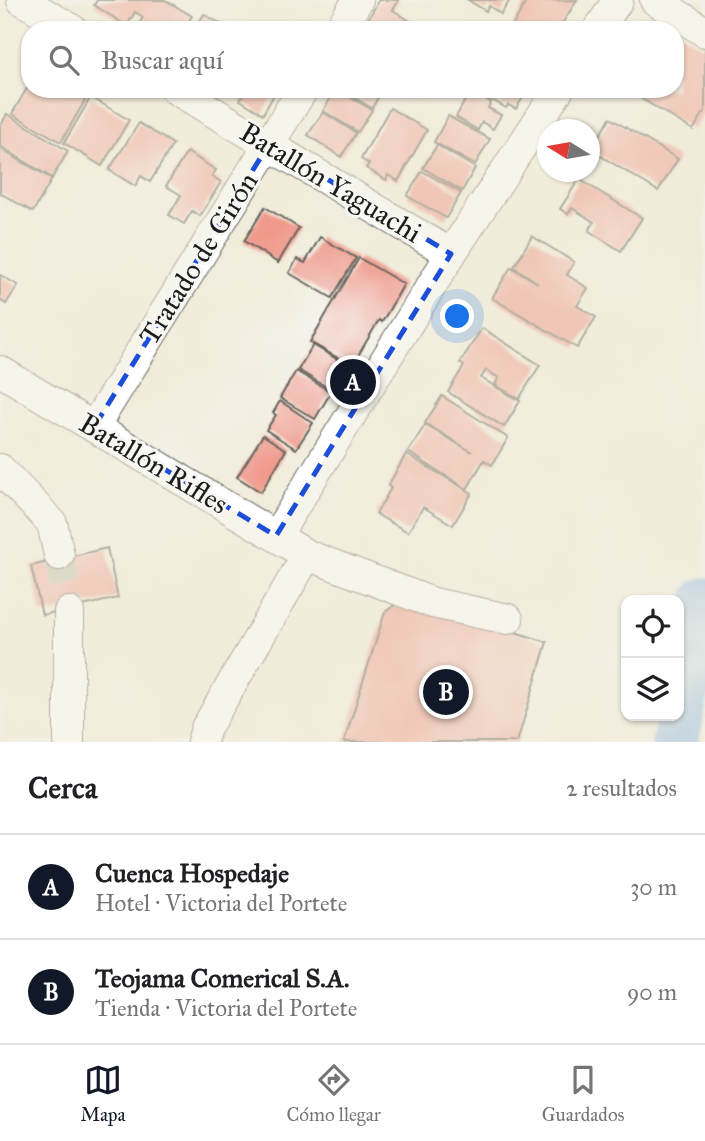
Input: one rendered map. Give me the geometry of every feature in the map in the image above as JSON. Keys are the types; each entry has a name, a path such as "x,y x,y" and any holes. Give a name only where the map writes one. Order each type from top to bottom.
{"street":[{"path":"22,0 58,21"},
{"path":"345,21 358,0"},
{"path":"604,21 618,0"},
{"path":"654,0 705,32"},
{"name":"Batallón Yaguachi","path":"190,98 451,254"},
{"name":"Tratado de Girón","path":"94,427 297,98"},
{"path":"276,536 451,254 553,98"},
{"name":"Batallón Rifles","path":"0,371 307,555 433,603 508,619"},
{"path":"0,469 52,523 59,555"},
{"path":"202,742 206,728 307,555"},
{"path":"69,612 69,742"}],"highlighted area":[{"path":"269,144 451,254 276,536 94,427"}],"building":[{"path":"97,0 165,0 192,16 189,21 141,21 143,17 135,12 130,21 119,21 94,5"},
{"path":"379,0 399,0 393,10 410,21 367,21"},
{"path":"468,0 510,0 501,14 489,6 486,11"},
{"path":"527,0 577,0 564,21 515,21"},
{"path":"204,14 216,21 200,21"},
{"path":"684,35 705,48 705,111 693,130 640,98 684,98"},
{"path":"21,98 86,98 61,142 12,114"},
{"path":"90,98 129,120 102,166 64,143"},
{"path":"241,98 272,98 263,114 240,100"},
{"path":"331,98 351,98 372,110 358,132 323,111"},
{"path":"355,98 378,98 372,108"},
{"path":"466,98 483,98 491,102 488,108 501,115 493,129 482,122 478,130 456,117"},
{"path":"489,98 523,98 516,109 508,105 506,108"},
{"path":"390,108 427,130 398,181 388,175 386,180 366,168 369,164 361,159"},
{"path":"323,112 356,133 341,157 308,135"},
{"path":"7,114 68,151 52,178 0,146 0,127"},
{"path":"448,116 490,139 475,165 434,142"},
{"path":"610,118 678,159 658,191 600,156 600,135"},
{"path":"139,123 173,144 150,182 141,176 135,186 109,170"},
{"path":"437,145 475,168 462,191 423,168"},
{"path":"0,149 52,179 33,212 0,193"},
{"path":"187,152 216,170 212,176 221,182 200,216 192,211 184,224 169,215 181,195 166,186"},
{"path":"422,171 461,193 446,218 407,196"},
{"path":"577,182 584,182 642,218 621,251 589,231 594,222 572,208 568,214 560,209"},
{"path":"265,207 299,228 278,263 244,241"},
{"path":"532,236 574,262 567,275 588,288 577,306 596,317 577,348 492,298 511,267 538,283 514,267"},
{"path":"320,237 356,258 332,298 289,273 297,259 305,263"},
{"path":"359,258 404,284 352,366 310,342"},
{"path":"0,275 18,285 6,304 0,300"},
{"path":"482,328 540,365 519,399 495,385 499,378 486,370 481,378 520,401 504,427 448,392 464,366 460,363"},
{"path":"313,345 350,367 335,392 298,370"},
{"path":"296,371 331,392 315,419 280,398"},
{"path":"442,396 508,438 492,465 484,460 467,489 408,452 425,425 472,452 425,423"},
{"path":"280,401 313,423 296,449 266,430 276,415 273,413"},
{"path":"263,435 286,450 261,492 237,477"},
{"path":"406,454 472,493 453,525 423,507 408,532 376,514"},
{"path":"107,548 118,598 42,615 31,566"},
{"path":"399,596 547,642 517,742 344,742 385,612 396,604"}],"waterway":[{"path":"675,742 705,601"}],"tunnel":[{"path":"59,555 69,612"}],"place":[{"name":"Cuenca Hospedaje","path":"353,382"},
{"name":"Teojama Comerical S.A.","path":"446,692"}]}
